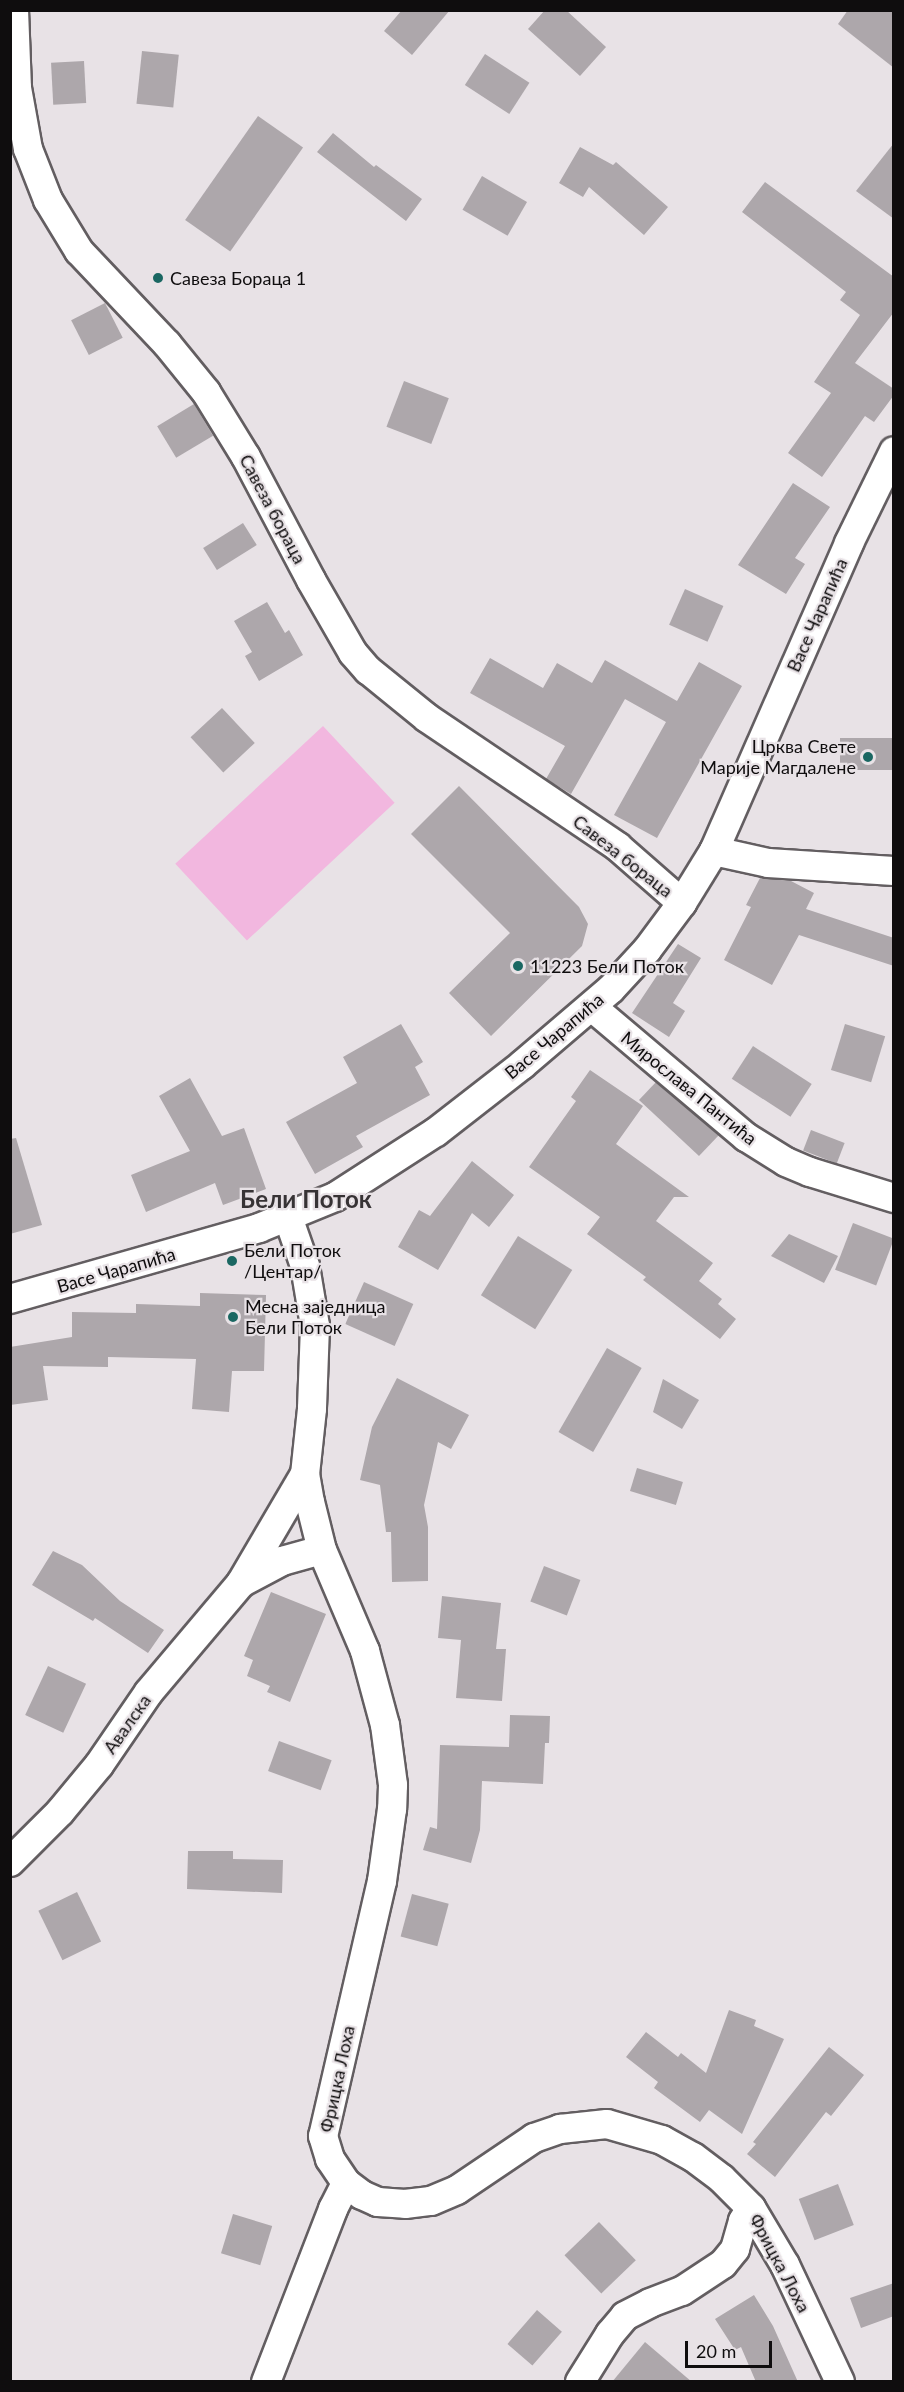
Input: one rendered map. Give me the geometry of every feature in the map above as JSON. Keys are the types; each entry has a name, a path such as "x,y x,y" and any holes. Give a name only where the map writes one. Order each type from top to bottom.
{"street":[{"name":"Савеза бораца","path":"14,10 17,88 28,149 48,200 79,251 167,344 206,392 246,457 310,580 353,653 368,670 427,718 618,847 682,903"},
{"name":"Васе Чарапића","path":"10,1299 174,1254 288,1217 335,1197 436,1132 592,1007 633,967 682,903 714,851 849,543 894,451"},
{"path":"714,851 768,863 894,871"},
{"name":"Мирослава Пантића","path":"592,1007 746,1137 802,1169 894,1198"},
{"name":"Авалска","path":"241,1583 282,1561 322,1550 305,1474 312,1409 315,1326 305,1266 288,1217"},
{"name":"Авалска","path":"10,1862 60,1812 99,1765 149,1692 241,1583 305,1474"},
{"name":"Фрицка Лоха","path":"322,1550 363,1643 385,1725 393,1785 393,1809 382,1881 323,2136 330,2159 346,2183 362,2195 378,2202 405,2204 431,2201 457,2190 534,2138 583,2125 607,2124 647,2134 693,2157 722,2179 751,2208 785,2265 840,2382"},
{"path":"266,2382 333,2209 346,2183"},
{"path":"580,2382 610,2334 625,2316 650,2302 682,2291 723,2264 735,2249 743,2221 751,2208"}],"shaded area":[{"path":"323,726 395,803 247,941 175,864"}],"building":[{"path":"402,10 450,10 412,55 384,31"},
{"path":"545,10 566,10 606,47 580,76 528,29"},
{"path":"848,10 894,10 894,68 838,24"},
{"path":"142,51 179,55 173,108 136,104"},
{"path":"485,54 529,83 509,114 465,85"},
{"path":"84,61 86,103 53,105 51,63"},
{"path":"258,116 303,148 230,252 185,220"},
{"path":"333,133 374,167 376,165 422,199 406,221 317,152"},
{"path":"894,143 894,219 856,191"},
{"path":"580,147 613,165 616,162 668,207 644,235 589,187 583,197 559,183"},
{"path":"482,176 527,202 508,236 462,210"},
{"path":"765,182 894,277 894,312 855,363 894,389 894,395 874,422 865,416 822,477 788,453 831,393 814,382 860,315 840,300 846,292 742,212"},
{"path":"105,303 123,338 89,355 71,320"},
{"path":"404,381 449,398 431,444 386,427"},
{"path":"194,404 213,436 176,458 157,426"},
{"path":"793,483 830,507 795,558 805,564 786,594 738,565"},
{"path":"243,523 257,545 217,570 203,548"},
{"path":"685,589 723,606 708,642 669,625"},
{"path":"267,602 285,633 289,630 303,655 259,681 245,656 252,652 234,621"},
{"path":"490,658 543,688 557,663 592,683 605,660 677,701 699,662 742,686 657,838 614,815 666,722 625,699 571,794 546,779 565,746 470,693"},
{"path":"222,708 255,743 223,772 191,737"},
{"name":"Црква Свете Марије Магдалене","path":"840,738 894,738 894,770 840,770"},
{"path":"459,786 579,907 588,924 582,946 491,1036 449,993 510,933 411,834"},
{"path":"760,878 791,881 814,893 806,909 894,938 894,966 799,935 772,985 724,960 751,907 746,905"},
{"path":"678,944 701,958 673,1003 685,1011 669,1037 632,1013"},
{"path":"401,1024 423,1062 415,1067 430,1095 356,1136 363,1147 315,1174 286,1122 357,1083 343,1057"},
{"path":"845,1024 885,1036 871,1082 831,1070"},
{"path":"753,1046 812,1084 790,1117 732,1079"},
{"path":"590,1070 643,1106 616,1144 689,1197 674,1197 656,1221 713,1263 699,1281 722,1299 718,1304 736,1319 720,1339 643,1280 646,1277 587,1234 600,1217 529,1167 576,1101 571,1097"},
{"path":"190,1078 222,1136 244,1128 266,1189 223,1205 215,1183 146,1212 131,1175 190,1151 159,1096"},
{"path":"656,1082 719,1135 699,1156 639,1100"},
{"path":"811,1130 845,1143 837,1163 803,1151"},
{"path":"16,1138 42,1225 10,1234 10,1139"},
{"path":"472,1161 514,1195 489,1227 472,1213 438,1270 398,1247 419,1210 430,1216"},
{"path":"853,1223 894,1239 876,1285 835,1270"},
{"path":"789,1234 838,1256 824,1283 771,1256"},
{"path":"518,1236 572,1270 535,1329 481,1295"},
{"path":"364,1282 413,1304 395,1346 345,1324"},
{"path":"200,1293 266,1295 264,1371 232,1371 229,1412 192,1409 196,1359 108,1357 108,1367 43,1366 48,1400 10,1405 10,1347 72,1337 72,1312 136,1313 136,1304 200,1306"},
{"path":"607,1348 642,1368 593,1452 558,1432"},
{"path":"397,1378 469,1415 451,1449 438,1442 424,1505 428,1527 428,1581 392,1582 391,1532 386,1532 380,1485 360,1480 372,1427"},
{"path":"663,1379 699,1400 682,1429 653,1412"},
{"path":"637,1468 683,1482 676,1505 630,1491"},
{"path":"53,1551 82,1565 120,1601 164,1630 148,1653 95,1618 93,1621 32,1585"},
{"path":"544,1566 580,1580 567,1615 530,1601"},
{"path":"271,1592 326,1614 290,1702 267,1692 270,1686 247,1676 253,1660 244,1656"},
{"path":"442,1596 501,1603 496,1649 506,1649 502,1701 456,1698 461,1640 438,1638"},
{"path":"48,1666 86,1684 63,1733 25,1715"},
{"path":"510,1715 550,1716 549,1743 545,1743 543,1784 482,1781 480,1830 471,1863 423,1850 430,1827 437,1829 440,1745 509,1747"},
{"path":"279,1741 332,1760 321,1790 268,1771"},
{"path":"188,1851 233,1851 233,1859 283,1860 282,1893 187,1889"},
{"path":"77,1892 101,1941 62,1960 38,1911"},
{"path":"412,1894 449,1904 437,1946 401,1937"},
{"path":"729,2010 756,2020 754,2026 784,2039 742,2134 709,2110 700,2122 654,2088 658,2082 626,2057 646,2032 678,2057 681,2053 706,2073"},
{"path":"829,2047 864,2075 831,2116 826,2112 775,2177 747,2154 756,2144 753,2142"},
{"path":"838,2184 854,2225 815,2240 799,2199"},
{"path":"233,2214 272,2226 260,2265 221,2253"},
{"path":"599,2222 636,2260 601,2293 564,2255"},
{"path":"894,2283 894,2316 861,2328 850,2298"},
{"path":"754,2295 773,2326 798,2382 756,2382 741,2347 735,2350 715,2319"},
{"path":"537,2310 562,2332 532,2366 507,2344"},
{"path":"645,2342 692,2382 612,2382"}],"place":[{"name":"Савеза Бораца 1","path":"158,278"},
{"name":"Црква Свете Марије Магдалене","path":"868,757"},
{"name":"11223 Бели Поток","path":"518,966"},
{"name":"Бели Поток /Центар/","path":"232,1261"},
{"name":"Месна заједница Бели Поток","path":"233,1317"}],"district":[{"name":"Бели Поток","path":"306,1199"}]}
